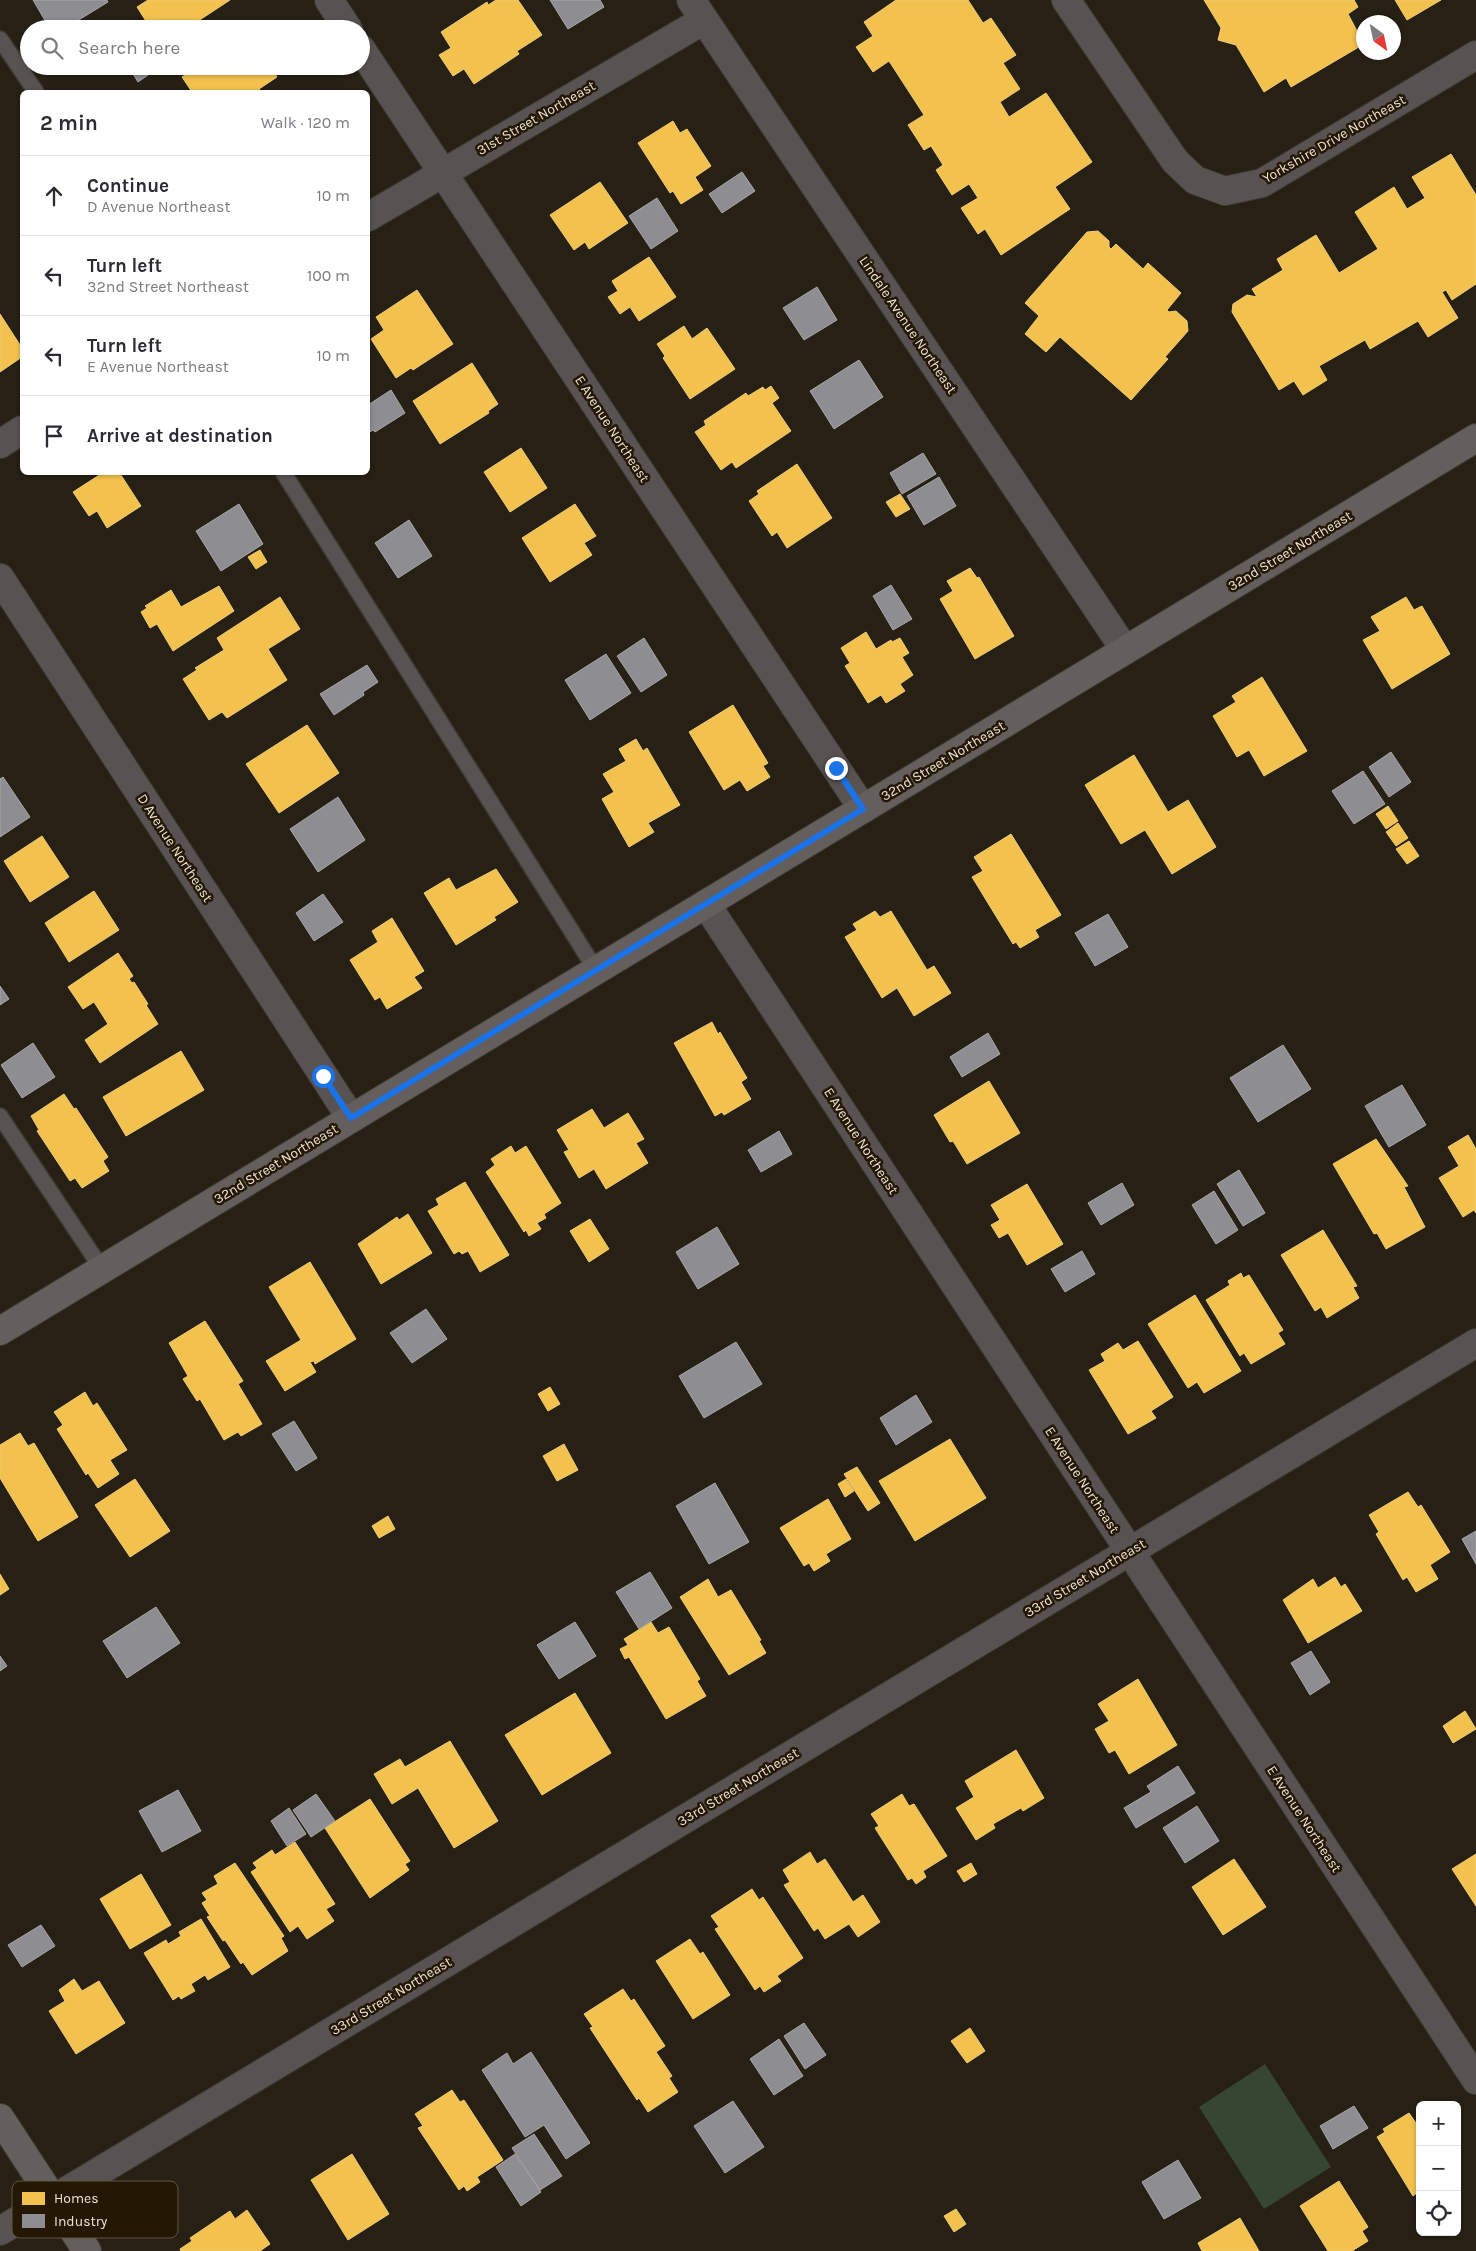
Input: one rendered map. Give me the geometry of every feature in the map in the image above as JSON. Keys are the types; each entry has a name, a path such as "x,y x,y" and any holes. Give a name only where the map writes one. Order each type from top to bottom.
{"main road":[{"name":"32nd Street Northeast","path":"0,1331 1476,438"},
{"path":"0,2118 41,2181"},
{"path":"78,2238 87,2251"}],"street":[{"path":"329,0 342,20"},
{"name":"Yorkshire Drive Northeast","path":"1066,0 1175,161 1195,180 1225,191 1262,182 1476,55"},
{"name":"31st Street Northeast","path":"370,216 443,172 698,10"},
{"name":"Lindale Avenue Northeast","path":"698,10 1125,650"},
{"name":"E Avenue Northeast","path":"370,62 863,809"},
{"path":"0,444 20,431"},
{"name":"D Avenue Northeast","path":"0,578 351,1118"},
{"name":"E Avenue Northeast","path":"706,904 1476,2080"},
{"name":"33rd Street Northeast","path":"83,2181 1476,1343"},
{"name":"33rd Street Northeast","path":"0,2231 12,2224"}],"lane":[{"path":"0,39 20,68"},
{"path":"24,75 35,90"},
{"path":"285,475 596,970"},
{"path":"0,1116 102,1269"}],"green space":[{"path":"1265,2064 1331,2167 1264,2209 1199,2107"}],"building: Homes":[{"path":"148,0 230,0 200,20 145,20 137,7"},
{"path":"496,0 518,0 542,35 517,51 519,54 474,84 464,69 453,76 439,55 451,48 441,32 487,2 488,5"},
{"path":"896,0 968,0 983,23 991,18 1016,55 1003,63 1020,89 1000,102 1009,117 1046,93 1092,162 1055,187 1070,209 1001,255 985,229 978,234 961,208 978,198 969,184 952,195 936,170 943,165 931,146 924,150 908,125 924,115 889,61 873,72 856,47 873,36 864,22"},
{"path":"1204,0 1354,0 1358,7 1348,14 1356,29 1356,49 1291,87 1286,78 1264,92 1236,45 1218,40 1221,28"},
{"path":"1395,0 1441,0 1407,20"},
{"path":"185,75 276,75 277,77 260,90 191,90 182,77"},
{"path":"673,121 680,133 687,129 711,166 695,177 703,190 681,204 673,191 670,193 638,143"},
{"path":"1451,154 1476,195 1476,284 1452,300 1446,290 1442,292 1458,318 1428,337 1418,321 1370,349 1365,340 1319,366 1327,380 1303,395 1294,381 1279,390 1232,312 1233,304 1247,295 1257,297 1252,289 1283,270 1277,259 1316,235 1339,273 1378,249 1355,212 1394,187 1407,209 1425,198 1412,177"},
{"path":"600,182 628,223 589,249 585,242 574,250 550,215"},
{"path":"1098,231 1109,241 1111,249 1116,244 1143,269 1148,263 1181,293 1167,310 1169,312 1176,311 1187,321 1188,331 1165,357 1168,359 1131,400 1060,337 1046,352 1025,334 1039,316 1025,303 1087,232"},
{"path":"649,257 676,297 639,321 630,307 620,314 608,297 618,291 612,281"},
{"path":"417,290 453,344 413,370 411,368 396,378 371,339 384,330 376,317"},
{"path":"0,314 20,345 20,358 0,372"},
{"path":"684,326 692,339 707,328 735,369 690,399 663,358 665,356 657,344"},
{"path":"472,363 498,404 488,411 489,413 440,444 413,401"},
{"path":"771,386 779,398 772,403 791,431 736,468 732,462 721,470 695,432 706,425 704,421 746,393 748,396 763,387 765,390"},
{"path":"521,448 547,488 510,512 484,472"},
{"path":"797,464 832,518 787,548 777,532 772,536 749,501 759,494 757,491"},
{"path":"99,475 121,475 141,506 107,528 97,511 89,516 73,492"},
{"path":"900,494 910,509 896,517 886,502"},
{"path":"575,504 596,536 584,543 592,555 550,582 522,538"},
{"path":"260,550 267,562 256,569 248,557"},
{"path":"970,568 977,578 979,577 1014,636 975,659 940,599 953,591 947,581"},
{"path":"219,586 234,611 173,651 157,624 150,628 141,612 147,608 145,606 171,590 181,607"},
{"path":"280,597 300,629 268,649 287,680 227,718 222,712 209,720 183,679 197,670 195,668 224,650 217,638"},
{"path":"1406,597 1414,610 1422,606 1450,654 1392,689 1363,640 1380,631 1371,617"},
{"path":"866,632 876,649 891,640 892,642 900,638 909,653 902,657 913,675 900,684 905,691 886,703 881,695 868,703 845,666 850,663 841,648"},
{"path":"1262,677 1307,751 1264,776 1249,750 1237,757 1213,716 1236,702 1232,696"},
{"path":"733,705 768,763 763,766 770,777 747,791 740,780 724,790 689,732"},
{"path":"307,725 339,773 279,813 246,764"},
{"path":"636,739 643,751 647,748 680,805 648,823 654,832 629,847 602,799 614,792 603,774 626,761 619,749"},
{"path":"1134,755 1168,812 1188,800 1216,847 1172,874 1145,830 1121,844 1085,785"},
{"path":"1388,806 1398,821 1386,829 1376,814"},
{"path":"1398,823 1408,838 1396,846 1386,832"},
{"path":"1011,834 1061,915 1035,930 1039,937 1020,948 1016,942 1013,944 972,877 983,871 974,857"},
{"path":"42,836 69,877 30,902 4,861"},
{"path":"1409,841 1419,856 1407,864 1396,849"},
{"path":"496,869 518,902 494,917 496,920 456,945 424,893 449,878 456,890"},
{"path":"94,891 119,930 69,962 45,923"},
{"path":"875,911 880,917 891,911 927,970 934,966 951,993 914,1016 897,988 882,998 845,937 857,930 853,924"},
{"path":"392,918 424,971 414,977 422,988 387,1009 380,997 375,1000 350,960 378,942 372,931"},
{"path":"118,953 133,976 129,979 132,983 134,982 158,1024 100,1063 85,1040 108,1024 94,1002 83,1009 68,987"},
{"path":"712,1022 747,1078 741,1082 751,1099 724,1115 722,1112 715,1116 674,1043"},
{"path":"181,1051 204,1090 126,1136 103,1097"},
{"path":"989,1081 1020,1133 967,1164 953,1141 950,1142 934,1115"},
{"path":"64,1094 74,1109 76,1108 108,1157 103,1161 109,1171 82,1188 75,1178 70,1181 37,1131 39,1130 31,1116"},
{"path":"592,1109 604,1128 628,1113 644,1139 636,1143 648,1163 606,1189 594,1169 579,1178 564,1152 569,1150 557,1130"},
{"path":"1468,1135 1476,1149 1476,1213 1474,1210 1463,1217 1439,1178 1459,1166 1448,1147"},
{"path":"1376,1139 1408,1186 1404,1187 1425,1227 1386,1249 1377,1233 1374,1234 1333,1164"},
{"path":"511,1146 515,1153 526,1146 561,1203 544,1214 546,1218 537,1223 541,1229 529,1236 526,1230 524,1232 486,1172 495,1165 491,1159"},
{"path":"465,1182 509,1255 480,1272 468,1251 462,1254 459,1251 454,1254 428,1211 439,1205 436,1199"},
{"path":"1027,1184 1063,1244 1027,1265 1008,1233 999,1238 991,1225 1000,1220 991,1205"},
{"path":"408,1214 432,1253 381,1284 358,1244 397,1217 399,1220"},
{"path":"590,1219 609,1249 589,1262 570,1231"},
{"path":"1323,1230 1357,1286 1353,1287 1359,1298 1327,1318 1321,1307 1315,1311 1281,1255"},
{"path":"310,1262 356,1339 315,1364 314,1361 310,1362 316,1372 285,1391 266,1361 301,1340 269,1287"},
{"path":"1241,1273 1243,1278 1249,1275 1283,1330 1278,1333 1285,1344 1251,1364 1244,1353 1240,1356 1206,1300 1230,1285 1228,1281"},
{"path":"1195,1295 1241,1371 1204,1393 1197,1382 1188,1388 1148,1324"},
{"path":"205,1321 243,1381 238,1384 262,1424 241,1436 238,1432 224,1440 200,1399 197,1401 183,1379 188,1376 169,1343"},
{"path":"1138,1341 1173,1397 1151,1411 1156,1418 1128,1434 1089,1370 1105,1361 1101,1354 1118,1343 1123,1350"},
{"path":"550,1387 560,1404 548,1411 538,1394"},
{"path":"85,1392 93,1406 97,1403 127,1450 110,1460 119,1474 98,1488 88,1473 86,1475 57,1429 63,1425 54,1412"},
{"path":"20,1433 28,1446 34,1443 78,1517 38,1541 0,1478 0,1445"},
{"path":"950,1439 986,1498 915,1541 879,1481"},
{"path":"564,1444 578,1470 557,1481 543,1456"},
{"path":"857,1467 880,1503 868,1511 844,1474"},
{"path":"135,1479 170,1531 130,1557 95,1505"},
{"path":"846,1479 854,1491 845,1497 838,1484"},
{"path":"1408,1492 1418,1507 1421,1505 1450,1552 1430,1565 1438,1579 1416,1592 1407,1577 1403,1580 1376,1534 1379,1532 1369,1515"},
{"path":"828,1499 851,1539 826,1554 830,1561 814,1571 809,1563 804,1566 780,1528"},
{"path":"388,1516 395,1529 379,1538 372,1526"},
{"path":"0,1574 9,1589 0,1595"},
{"path":"1335,1577 1341,1587 1345,1584 1362,1611 1308,1643 1283,1600 1313,1579 1318,1588"},
{"path":"708,1579 718,1597 731,1590 761,1640 759,1641 766,1653 729,1675 680,1597"},
{"path":"651,1622 658,1633 669,1627 700,1679 697,1681 706,1696 666,1719 629,1657 625,1659 620,1649 628,1645 624,1639"},
{"path":"1138,1679 1177,1745 1129,1774 1115,1750 1109,1753 1095,1729 1109,1721 1098,1704"},
{"path":"575,1693 611,1753 542,1795 505,1735"},
{"path":"1465,1711 1476,1729 1453,1743 1443,1726"},
{"path":"450,1741 498,1821 454,1848 418,1788 392,1804 374,1774 400,1759 405,1767"},
{"path":"1016,1750 1044,1798 1023,1811 1021,1808 993,1824 995,1828 976,1840 956,1808 974,1797 965,1781"},
{"path":"902,1794 909,1806 914,1804 947,1856 923,1871 926,1877 916,1884 912,1878 908,1880 875,1828 879,1826 871,1814"},
{"path":"370,1799 410,1861 405,1864 409,1870 370,1898 325,1828"},
{"path":"295,1842 335,1904 326,1909 334,1921 307,1939 298,1926 290,1932 251,1872 257,1868 253,1863 272,1850 275,1855"},
{"path":"810,1852 817,1864 825,1859 853,1902 863,1895 880,1922 858,1937 849,1924 825,1939 818,1928 814,1931 784,1885 790,1882 783,1870"},
{"path":"1476,1854 1476,1906 1452,1869"},
{"path":"1234,1859 1266,1907 1223,1935 1192,1887"},
{"path":"235,1863 284,1936 281,1938 288,1951 252,1975 243,1962 241,1964 225,1940 223,1941 207,1917 210,1916 202,1903 207,1900 202,1893 218,1884 214,1876"},
{"path":"971,1863 977,1874 964,1882 957,1871"},
{"path":"141,1874 171,1925 130,1949 100,1899"},
{"path":"752,1889 759,1900 763,1897 803,1958 777,1976 781,1981 764,1992 760,1986 755,1990 715,1929 719,1927 711,1916"},
{"path":"201,1919 230,1967 208,1980 205,1975 191,1984 195,1991 181,1999 179,1996 173,2000 144,1953 166,1940 168,1944 181,1936 179,1932"},
{"path":"690,1939 700,1954 703,1952 730,1995 693,2019 656,1961"},
{"path":"74,1979 82,1991 99,1981 125,2023 76,2054 49,2011 65,2001 59,1990"},
{"path":"623,1989 631,2001 634,1999 665,2046 656,2052 672,2076 669,2078 678,2092 648,2112 639,2098 637,2100 590,2028 593,2027 584,2014"},
{"path":"970,2028 985,2051 967,2063 951,2041"},
{"path":"452,2090 460,2102 464,2100 503,2160 477,2177 480,2182 467,2191 464,2186 459,2190 418,2128 423,2126 415,2114"},
{"path":"1409,2113 1416,2123 1416,2194 1413,2196 1377,2137 1385,2132 1383,2129"},
{"path":"352,2154 389,2214 348,2240 311,2180"},
{"path":"1339,2181 1368,2227 1362,2231 1368,2241 1352,2251 1328,2251 1300,2206"},
{"path":"956,2209 966,2224 954,2232 944,2216"},
{"path":"247,2210 270,2244 260,2251 181,2251 180,2249 192,2241 190,2238 230,2211 235,2219"},
{"path":"1240,2218 1259,2251 1202,2251 1198,2243"}],"building: Industry":[{"path":"33,0 107,0 108,2 79,20 45,20"},
{"path":"550,0 600,0 604,7 568,29"},
{"path":"134,75 148,75 138,82"},
{"path":"742,172 755,191 722,213 709,194"},
{"path":"657,198 678,231 651,249 629,216"},
{"path":"817,287 837,320 804,340 783,308"},
{"path":"859,360 883,397 834,429 810,391"},
{"path":"391,390 405,413 375,432 373,430 370,432 370,404"},
{"path":"923,453 936,474 902,494 890,473"},
{"path":"939,477 956,506 924,525 907,496"},
{"path":"239,504 263,544 221,571 196,531"},
{"path":"409,520 432,556 398,578 375,543"},
{"path":"891,585 912,619 893,630 873,596"},
{"path":"644,638 667,675 641,692 617,656"},
{"path":"606,654 631,693 590,720 565,680"},
{"path":"367,665 378,682 363,692 364,695 334,715 320,694"},
{"path":"1391,752 1411,782 1389,797 1369,767"},
{"path":"1363,771 1385,804 1354,824 1332,791"},
{"path":"3,777 30,817 0,837 0,779"},
{"path":"338,797 365,840 318,872 290,829"},
{"path":"323,894 343,922 314,941 296,913"},
{"path":"1108,914 1128,947 1095,966 1075,933"},
{"path":"0,986 9,999 0,1005"},
{"path":"988,1033 1000,1054 962,1077 950,1057"},
{"path":"33,1043 55,1077 22,1098 1,1065"},
{"path":"1283,1045 1311,1089 1258,1122 1230,1078"},
{"path":"1402,1085 1426,1125 1389,1147 1365,1106"},
{"path":"779,1131 792,1154 761,1172 748,1150"},
{"path":"1239,1170 1265,1213 1243,1226 1217,1184"},
{"path":"1122,1183 1134,1205 1101,1225 1088,1203"},
{"path":"1214,1191 1238,1230 1216,1244 1192,1205"},
{"path":"717,1227 739,1264 698,1289 676,1252"},
{"path":"1082,1251 1095,1274 1065,1292 1051,1269"},
{"path":"426,1309 447,1339 412,1363 390,1333"},
{"path":"736,1342 762,1384 704,1418 679,1376"},
{"path":"916,1395 932,1422 896,1445 880,1418"},
{"path":"294,1421 317,1458 296,1471 272,1434"},
{"path":"715,1483 749,1542 709,1564 676,1506"},
{"path":"1476,1531 1476,1564 1462,1539"},
{"path":"650,1572 672,1608 639,1629 616,1592"},
{"path":"156,1607 180,1643 127,1678 103,1641"},
{"path":"575,1622 596,1656 559,1679 537,1645"},
{"path":"1311,1651 1330,1682 1310,1695 1291,1663"},
{"path":"0,1656 7,1666 0,1671"},
{"path":"1178,1766 1195,1793 1136,1828 1124,1808 1151,1792 1147,1786"},
{"path":"178,1790 201,1831 162,1852 139,1811"},
{"path":"316,1794 335,1821 311,1837 293,1810"},
{"path":"1197,1806 1219,1841 1185,1863 1163,1828"},
{"path":"289,1808 306,1834 287,1846 271,1821"},
{"path":"41,1925 55,1946 22,1967 8,1945"},
{"path":"804,2023 826,2055 805,2069 784,2036"},
{"path":"779,2039 803,2076 774,2095 750,2059"},
{"path":"531,2052 590,2143 566,2159 544,2125 525,2137 482,2070 507,2053 513,2064"},
{"path":"733,2101 764,2147 725,2173 694,2126"},
{"path":"1354,2106 1368,2128 1333,2149 1320,2126"},
{"path":"534,2134 562,2176 540,2190 512,2148"},
{"path":"515,2154 541,2192 521,2206 496,2167"},
{"path":"1178,2160 1201,2198 1164,2219 1142,2182"}],"route":[{"path":"323,1076 351,1118 863,809 836,768"}]}
